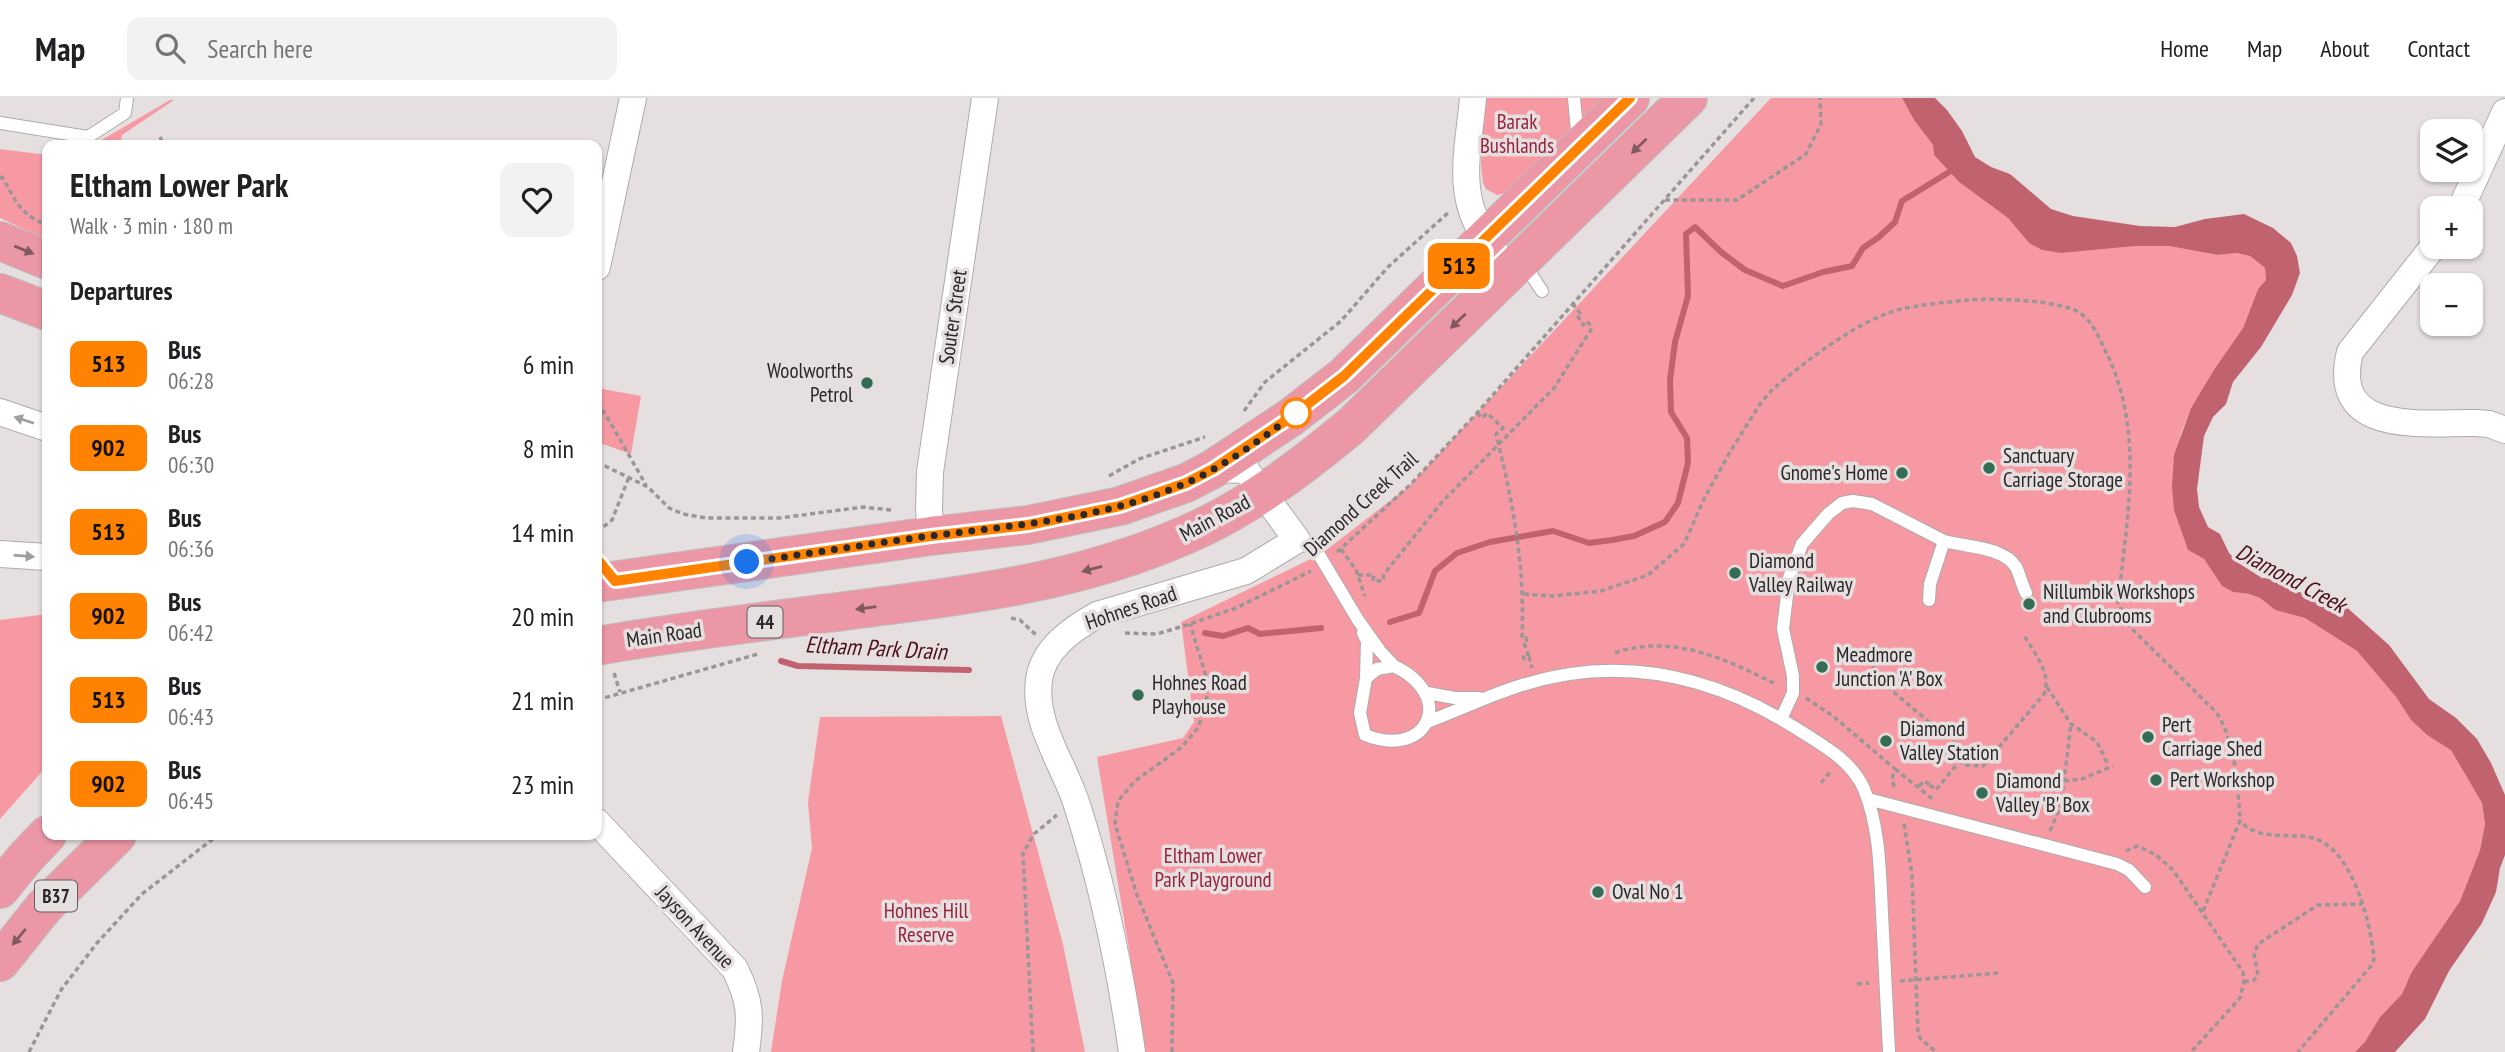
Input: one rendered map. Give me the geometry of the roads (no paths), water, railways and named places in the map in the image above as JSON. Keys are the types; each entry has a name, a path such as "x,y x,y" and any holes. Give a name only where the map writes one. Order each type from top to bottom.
{"main road":[{"name":"Main Road","path":"603,575 1028,525 1083,515 1156,495 1214,452 1291,417 1344,376 1630,98"},
{"name":"Main Road","path":"605,659 1057,579 1108,565 1204,526 1263,492 1307,462 1525,273 1688,98"},
{"path":"0,241 42,258"},
{"path":"0,293 42,309"},
{"name":"B37","path":"0,889 42,840"},
{"name":"B37","path":"0,962 44,907 112,840"}],"street":[{"path":"602,244 633,98"},
{"name":"Souter Street","path":"931,536 930,472 985,98"},
{"path":"1473,98 1466,176 1467,198 1476,224 1486,240 1525,273"},
{"path":"2466,196 2505,112"},
{"path":"2423,259 2350,352 2347,366 2351,392 2366,411 2387,421 2476,423 2505,430"},
{"path":"0,412 42,426"},
{"path":"1214,452 1246,470 1297,540"},
{"name":"Hohnes Road","path":"1132,1052 1102,898 1075,801 1043,722 1038,696 1042,670 1058,643 1075,627 1097,615 1246,571 1297,540"},
{"path":"0,554 42,556"},
{"name":"Jayson Avenue","path":"602,827 735,969 747,993 750,1023 746,1052"}],"lane":[{"path":"0,123 88,137 125,113 127,98"},
{"path":"1574,98 1579,148"},
{"path":"1781,719 1793,693 1793,676 1783,629 1786,591 1797,552 1828,514 1842,503 1853,500 1872,504 1944,541 1969,548 1994,550 2005,555 2015,566 2026,593"},
{"path":"1297,540 1318,553 1367,640 1366,678 1360,713 1365,735 1382,742 1409,739 1427,722 1430,709 1427,693"},
{"path":"1929,600 1930,584 1944,541"},
{"path":"1358,620 1394,666 1401,669 1427,693 1455,698 1486,698"},
{"path":"1366,678 1377,669 1394,666"},
{"path":"1427,722 1518,686 1571,674 1631,670 1661,674 1736,696 1781,719 1842,760 1862,785 1868,799 1879,857 1889,1052"},
{"path":"1868,799 2105,861 2129,870 2146,887"}],"waterway":[{"path":"1390,622 1419,613 1435,571 1457,553 1490,542 1553,531 1589,543 1612,540 1634,536 1665,522 1678,503 1688,463 1687,438 1671,412 1670,380 1675,342 1688,296 1686,234 1695,227 1745,270 1783,286 1823,272 1852,266 1863,248 1895,222 1902,201 1954,169"},
{"name":"Eltham Park Drain","path":"1205,633 1223,636 1248,628 1260,634 1321,628"},
{"name":"Eltham Park Drain","path":"781,661 798,666 969,670"}],"place":[{"name":"Woolworths Petrol","path":"867,383"},
{"name":"Sanctuary Carriage Storage","path":"1989,468"},
{"name":"Gnome's Home","path":"1902,473"},
{"name":"Diamond Valley Railway","path":"1735,573"},
{"name":"Nillumbik Workshops and Clubrooms","path":"2029,604"},
{"name":"Meadmore Junction 'A' Box","path":"1822,667"},
{"name":"Hohnes Road Playhouse","path":"1138,695"},
{"name":"Pert Carriage Shed","path":"2148,737"},
{"name":"Diamond Valley Station","path":"1886,741"},
{"name":"Pert Workshop","path":"2156,780"},
{"name":"Diamond Valley 'B' Box","path":"1982,793"},
{"name":"Oval No 1","path":"1598,892"}],"park label":[{"name":"Barak Bushlands","path":"1517,134"},
{"name":"Eltham Lower Park Playground","path":"1213,868"},
{"name":"Hohnes Hill Reserve","path":"926,923"}],"water label":[{"name":"Diamond Creek","path":"2291,578"}]}
